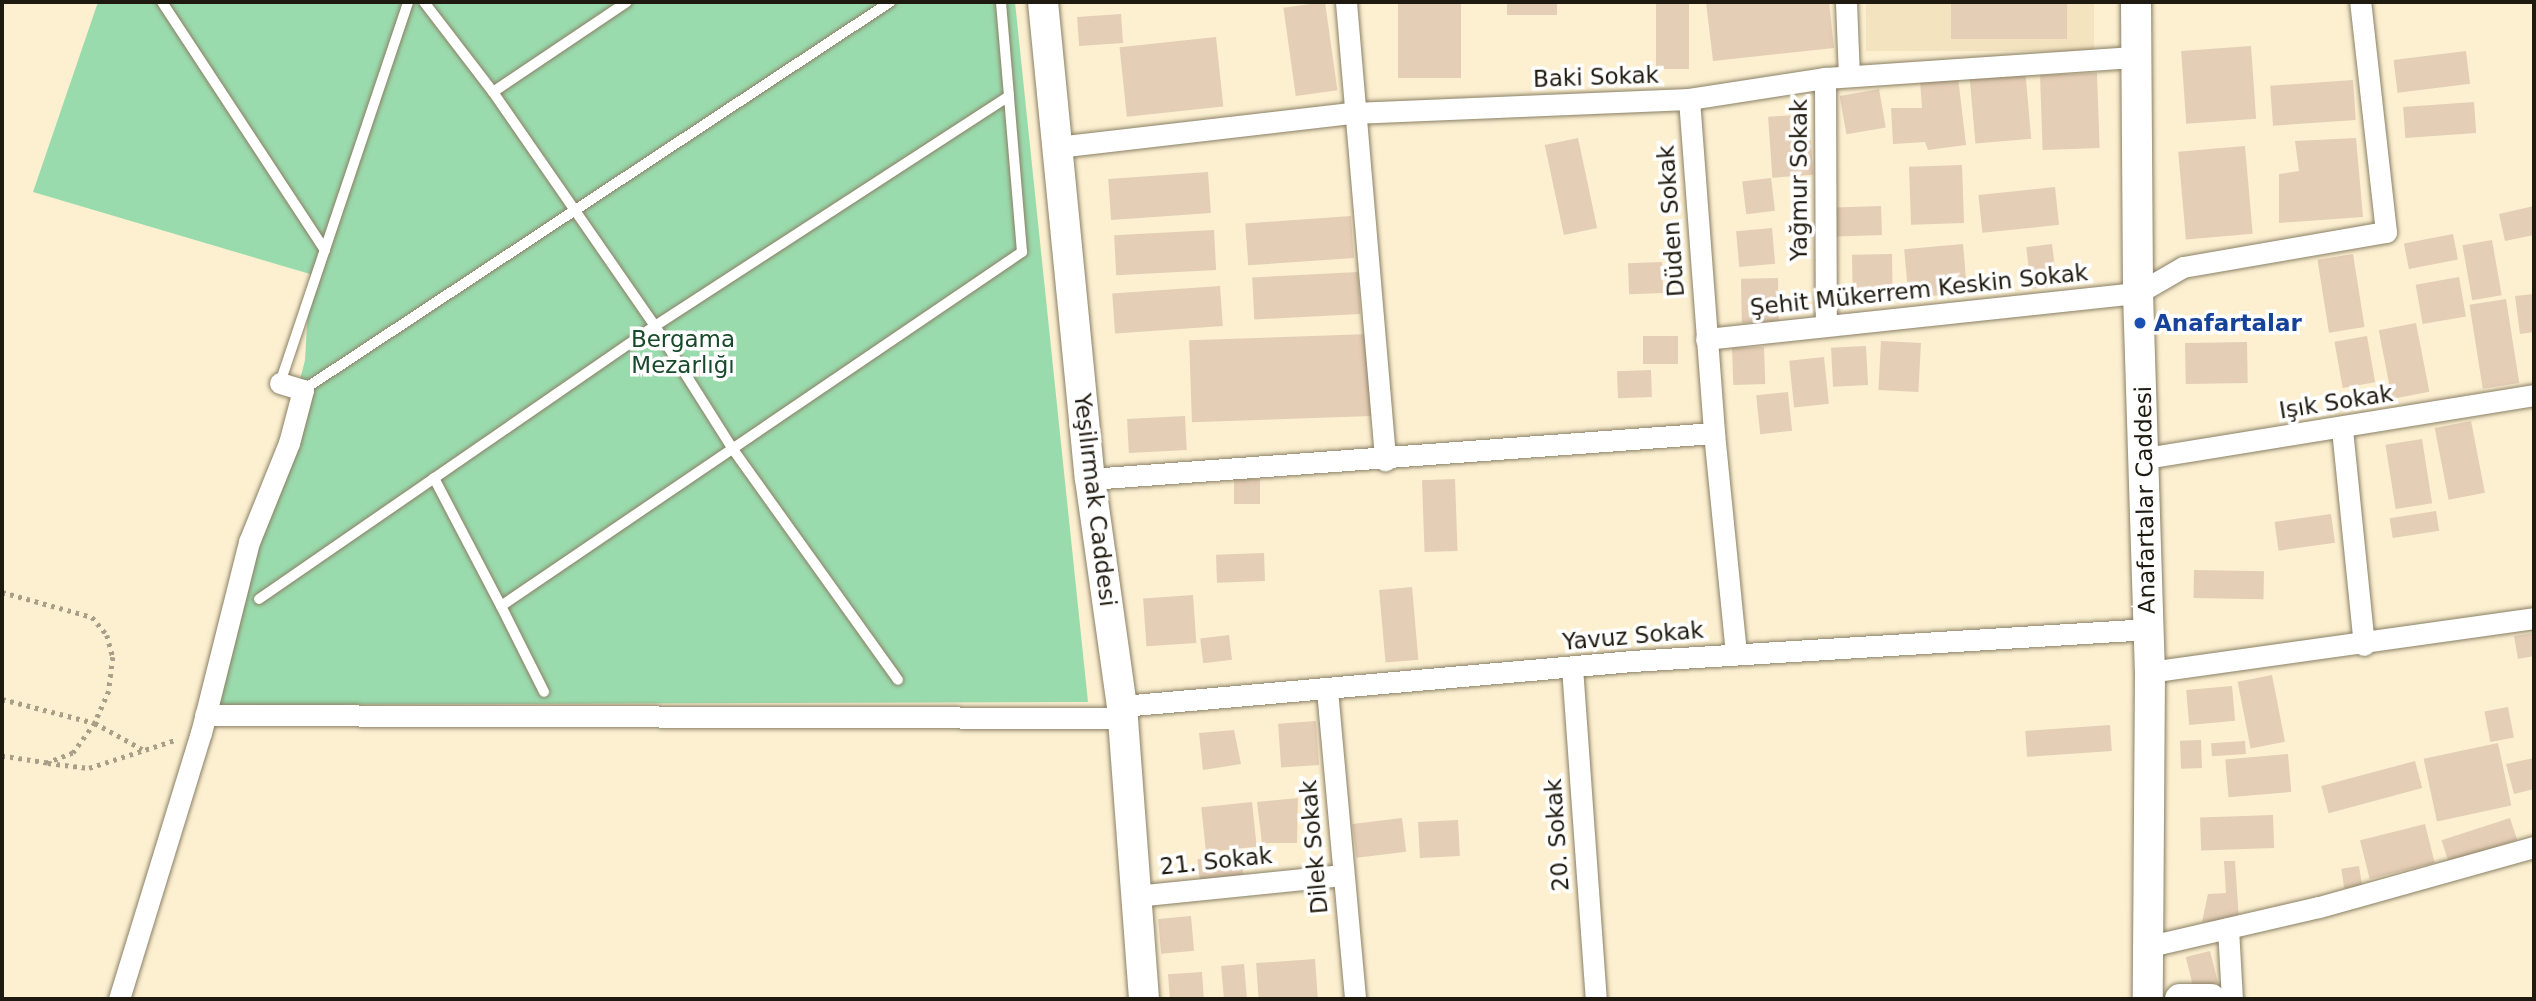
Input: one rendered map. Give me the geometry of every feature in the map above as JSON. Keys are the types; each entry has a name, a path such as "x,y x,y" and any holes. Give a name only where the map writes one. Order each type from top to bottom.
{"street":[{"name":"Yeşilırmak Caddesi","path":"1043,2 1090,479 1123,712 1144,999"},
{"path":"1346,2 1353,113 1385,460"},
{"path":"1846,2 1849,76"},
{"name":"Anafartalar Caddesi","path":"2136,2 2138,293 2146,458 2150,672 2148,999"},
{"path":"2138,293 2183,267 2386,232 2360,2"},
{"name":"Baki Sokak","path":"1057,147 1353,113 1689,99 1825,78 2137,57"},
{"name":"Yağmur Sokak","path":"1825,78 1826,325"},
{"name":"Düden Sokak","path":"1689,99 1706,338"},
{"name":"Şehit Mükerrem Keskin Sokak","path":"1706,338 2138,293"},
{"path":"1706,338 1736,654"},
{"path":"119,999 203,724 249,542 289,443 303,390 280,383"},
{"name":"Işık Sokak","path":"2146,458 2342,429 2534,395"},
{"path":"2342,429 2364,645"},
{"path":"1090,479 1385,460 1714,433"},
{"path":"2150,672 2364,645 2534,618"},
{"name":"Yavuz Sokak","path":"203,724 1123,712 1572,667 1736,654 2148,629"},
{"name":"20. Sokak","path":"1572,667 1596,999"},
{"name":"Dilek Sokak","path":"1327,690 1355,999"},
{"path":"2150,946 2534,847"},
{"name":"21. Sokak","path":"1136,896 1342,875"},
{"path":"2228,928 2232,999"},
{"path":"2180,999 2211,999"}],"lane":[{"path":"162,2 325,250"},
{"path":"280,383 408,2"},
{"path":"424,2 493,92 655,326 732,448 898,680"},
{"path":"493,92 627,2"},
{"path":"303,390 890,2"},
{"path":"501,606 1022,252 1001,2"},
{"path":"260,598 655,326 1009,96"},
{"path":"434,478 544,692"}],"path":[{"path":"2,592 92,617 107,635 113,657 109,691 95,723 73,752 47,763"},
{"path":"2,699 95,723 142,749"},
{"path":"2,756 89,768 203,724"}],"shaded area":[{"path":"1866,2 2094,2 2094,51 1866,51"}],"green space":[{"name":"Bergama Mezarlığı","path":"98,2 1015,2 1088,702 218,705 305,360 310,274 33,192"}],"building":[{"path":"1325,2 1337,90 1296,96 1283,8"},
{"path":"1398,2 1461,2 1461,78 1398,78"},
{"path":"1507,2 1557,2 1557,15 1507,15"},
{"path":"1656,2 1689,2 1689,69 1656,69"},
{"path":"1706,2 1829,2 1834,48 1713,61"},
{"path":"1951,2 2067,2 2067,39 1951,39"},
{"path":"1121,14 1123,43 1079,46 1077,17"},
{"path":"1216,37 1223,107 1127,117 1120,47"},
{"path":"2251,46 2256,119 2186,124 2181,51"},
{"path":"2466,51 2470,84 2398,93 2394,60"},
{"path":"2025,68 2031,139 1975,144 1969,73"},
{"path":"2097,73 2100,148 2043,150 2040,75"},
{"path":"1958,77 1966,145 1928,150 1925,142 1893,144 1891,108 1922,108 1920,81"},
{"path":"2353,80 2356,120 2273,126 2270,86"},
{"path":"1879,89 1886,127 1846,134 1840,96"},
{"path":"2474,102 2476,133 2405,138 2403,107"},
{"path":"1809,114 1813,175 1772,178 1768,117"},
{"path":"1578,138 1597,228 1564,235 1545,145"},
{"path":"2356,138 2363,217 2279,223 2279,174 2299,171 2295,141"},
{"path":"2245,146 2253,234 2186,240 2178,152"},
{"path":"1962,165 1964,223 1911,225 1909,167"},
{"path":"1208,172 1211,213 1111,220 1108,179"},
{"path":"1771,178 1775,211 1746,214 1742,182"},
{"path":"2055,187 2059,225 1982,233 1978,195"},
{"path":"1881,206 1882,235 1836,237 1835,208"},
{"path":"2534,206 2534,235 2505,241 2499,214"},
{"path":"1351,216 1354,258 1248,265 1245,223"},
{"path":"1772,228 1775,264 1739,267 1736,231"},
{"path":"1214,230 1216,270 1116,275 1114,235"},
{"path":"2453,234 2458,260 2409,269 2404,244"},
{"path":"2492,240 2502,295 2472,300 2462,245"},
{"path":"1963,244 1967,293 1908,298 1904,249"},
{"path":"2052,244 2057,286 2031,289 2026,247"},
{"path":"1892,254 1893,299 1853,300 1852,255"},
{"path":"2353,254 2365,327 2329,333 2317,260"},
{"path":"1662,262 1663,293 1629,294 1628,263"},
{"path":"1358,272 1360,314 1254,319 1252,278"},
{"path":"2459,277 2466,316 2423,324 2416,285"},
{"path":"1778,278 1779,322 1742,323 1741,279"},
{"path":"1220,286 1223,326 1115,333 1112,294"},
{"path":"2534,294 2534,332 2520,334 2515,296"},
{"path":"2506,299 2519,383 2483,389 2469,305"},
{"path":"2416,323 2429,392 2392,399 2379,330"},
{"path":"1369,334 1372,416 1192,422 1189,340"},
{"path":"1643,336 1678,336 1678,364 1643,364"},
{"path":"2367,336 2375,382 2343,388 2335,342"},
{"path":"1881,341 1921,343 1918,392 1878,390"},
{"path":"2247,342 2248,383 2186,384 2185,343"},
{"path":"1866,346 1868,385 1833,387 1831,348"},
{"path":"1764,347 1765,384 1733,385 1732,348"},
{"path":"1824,357 1829,404 1794,407 1789,361"},
{"path":"1651,370 1652,397 1618,398 1617,371"},
{"path":"1788,392 1792,431 1760,434 1756,395"},
{"path":"1185,416 1187,450 1129,453 1127,419"},
{"path":"2471,421 2485,493 2449,500 2435,428"},
{"path":"2422,439 2432,503 2396,509 2385,445"},
{"path":"1234,479 1260,479 1260,504 1234,504"},
{"path":"1455,479 1458,551 1425,552 1422,480"},
{"path":"2436,511 2439,531 2393,538 2390,518"},
{"path":"2331,514 2335,543 2279,551 2275,522"},
{"path":"1264,553 1265,581 1217,583 1216,555"},
{"path":"2194,570 2264,571 2264,599 2194,598"},
{"path":"1412,587 1418,660 1385,663 1379,590"},
{"path":"1193,595 1196,643 1146,646 1143,598"},
{"path":"2534,633 2534,656 2518,659 2514,636"},
{"path":"1229,635 1232,660 1203,663 1200,639"},
{"path":"2272,675 2285,742 2251,748 2238,682"},
{"path":"2232,686 2235,721 2189,725 2186,690"},
{"path":"2508,707 2514,737 2490,742 2484,712"},
{"path":"1316,721 1319,765 1281,768 1278,724"},
{"path":"2110,725 2112,751 2027,757 2025,731"},
{"path":"1234,730 1241,764 1203,770 1199,733"},
{"path":"2201,740 2202,768 2181,769 2180,741"},
{"path":"2245,741 2246,754 2212,756 2211,743"},
{"path":"2498,743 2511,806 2437,821 2424,759"},
{"path":"2288,754 2291,792 2229,797 2225,759"},
{"path":"2534,758 2534,789 2514,794 2506,764"},
{"path":"2415,761 2422,788 2329,813 2321,786"},
{"path":"1298,798 1297,843 1262,843 1257,802"},
{"path":"1252,802 1257,847 1206,852 1201,807"},
{"path":"2273,815 2274,848 2201,851 2200,818"},
{"path":"1402,818 1406,852 1357,858 1352,824"},
{"path":"2510,818 2517,840 2449,862 2442,840"},
{"path":"1458,820 1460,856 1420,858 1418,822"},
{"path":"2425,824 2435,863 2370,879 2360,840"},
{"path":"1241,854 1244,879 1200,884 1197,859"},
{"path":"2224,861 2235,861 2239,920 2202,922 2208,894 2226,893"},
{"path":"2359,866 2362,886 2344,889 2341,869"},
{"path":"1191,916 1194,951 1161,954 1158,919"},
{"path":"2210,951 2218,983 2194,989 2186,957"},
{"path":"1315,959 1318,999 1259,999 1256,963"},
{"path":"1244,964 1247,999 1224,999 1221,966"},
{"path":"1202,972 1204,999 1170,999 1168,974"}],"place":[{"name":"Anafartalar","path":"2140,323"}]}
